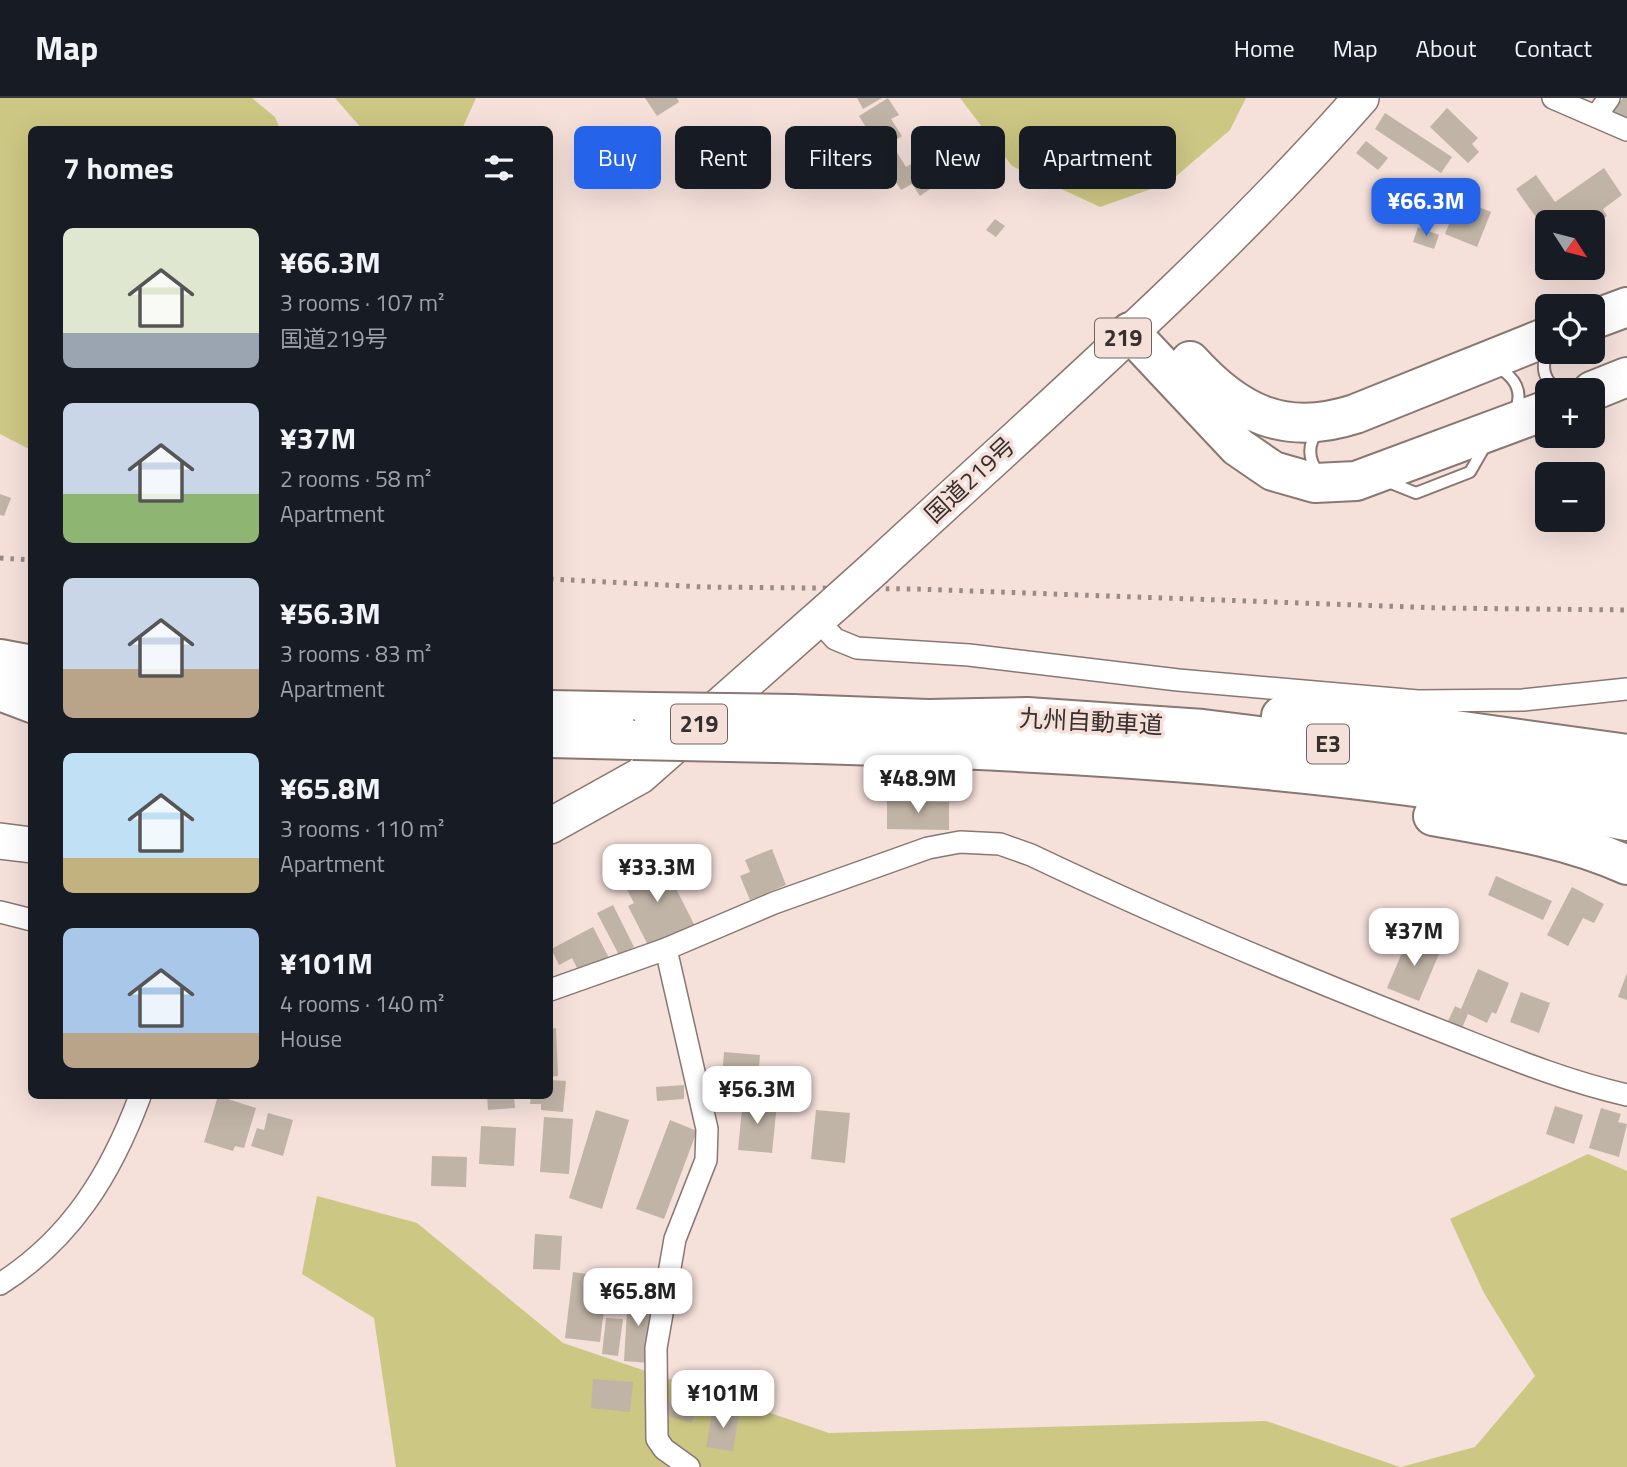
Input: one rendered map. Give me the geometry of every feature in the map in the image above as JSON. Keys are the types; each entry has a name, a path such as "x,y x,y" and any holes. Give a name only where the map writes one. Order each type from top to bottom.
{"highway":[{"name":"国道219号","path":"553,824 640,776 827,612 1139,323 1299,169 1361,98"},
{"path":"1605,315 1627,307"},
{"path":"1139,323 1242,407 1286,422 1331,422 1535,342"},
{"path":"1139,323 1238,447 1255,461 1291,478 1335,484 1372,475 1535,415"},
{"path":"1605,386 1627,377"},
{"path":"0,659 28,664"},
{"path":"0,688 28,693"},
{"name":"九州自動車道","path":"553,711 642,726"},
{"path":"1027,717 1202,714 1377,719 1627,754"},
{"name":"九州自動車道","path":"785,728 928,719 1027,717 1203,729 1378,751 1627,791"},
{"name":"九州自動車道","path":"553,738 642,726 785,728 1192,764 1542,805 1627,821"},
{"path":"1192,764 1345,802 1541,834 1592,849 1627,865"},
{"path":"0,841 28,844"}],"street":[{"path":"1553,98 1603,106 1627,130"},
{"path":"827,612 835,639 857,648 969,655 1178,680 1418,701 1522,701 1627,689"},
{"path":"553,989 666,949 774,903 928,848 960,842 1000,844 1031,855 1213,939 1344,993 1555,1076 1627,1094"},
{"path":"0,912 28,919"},
{"path":"666,949 707,1129 706,1160 675,1239 656,1348 657,1439 664,1448 689,1467"},
{"path":"0,1284 56,1242 89,1199 126,1134 139,1099"}],"lane":[{"path":"1477,364 1494,366 1505,372 1520,392 1518,404 1499,429"},
{"path":"1331,422 1315,434 1310,446 1311,463 1335,484"},
{"path":"0,651 28,654"},
{"path":"0,706 28,716"}],"shaded area":[{"path":"0,98 252,98 275,117 279,126 28,126 28,448 0,434"},
{"path":"335,98 476,98 463,126 360,126"},
{"path":"960,98 1246,98 1230,130 1176,176 1176,126 1019,126 1019,169 1012,166 1005,157 1005,126 981,126"},
{"path":"1061,189 1151,189 1100,207"},
{"path":"1588,1154 1627,1171 1627,1467 1401,1467 1475,1447 1535,1376 1484,1293 1450,1219"},
{"path":"317,1196 417,1223 563,1343 829,1433 1266,1421 1400,1467 396,1467 374,1318 302,1274"}],"building":[{"path":"645,98 677,98 679,102 657,116"},
{"path":"857,98 882,98 863,109"},
{"path":"888,98 899,115 891,119 896,126 865,126 859,116"},
{"path":"1623,98 1627,98 1627,121 1613,111"},
{"path":"1447,108 1478,138 1472,144 1479,152 1468,163 1430,127"},
{"path":"1385,113 1452,157 1441,173 1375,129"},
{"path":"1366,141 1388,158 1378,170 1356,153"},
{"path":"897,153 906,167 911,164 911,185 901,190 897,184"},
{"path":"1604,168 1622,195 1604,210 1535,210 1535,216 1516,189 1536,175 1555,202"},
{"path":"915,189 930,189 920,196"},
{"path":"1459,199 1491,212 1477,247 1445,234"},
{"path":"995,219 1005,226 996,237 986,230"},
{"path":"1418,227 1439,235 1434,249 1413,242"},
{"path":"0,494 11,498 4,516 0,515"},
{"path":"887,801 949,802 949,830 887,829"},
{"path":"772,849 786,885 750,900 740,876 750,872 745,860"},
{"path":"658,853 696,928 651,951 628,906 634,903 622,880 638,872 635,865"},
{"path":"1496,876 1552,901 1543,920 1488,895"},
{"path":"1572,887 1604,904 1594,923 1583,918 1568,946 1547,935"},
{"path":"613,905 634,947 619,955 597,913"},
{"path":"593,927 609,958 580,974 572,958 559,965 553,948"},
{"path":"1410,934 1442,947 1419,1001 1387,988"},
{"path":"1478,969 1509,983 1496,1014 1492,1012 1487,1023 1468,1014 1462,1028 1448,1021 1455,1006 1461,1009"},
{"path":"1627,973 1627,1000 1618,997"},
{"path":"1521,992 1550,1003 1539,1033 1510,1022"},
{"path":"553,1028 556,1028 558,1076 553,1077"},
{"path":"724,1052 760,1055 758,1080 722,1076"},
{"path":"553,1080 566,1081 563,1112 541,1110 541,1104 530,1104 531,1099 553,1099"},
{"path":"684,1085 684,1099 657,1101 656,1087"},
{"path":"217,1099 228,1099 256,1108 244,1148 235,1146 233,1151 204,1142"},
{"path":"487,1099 514,1099 515,1108 488,1110"},
{"path":"743,1099 777,1103 772,1153 738,1150"},
{"path":"1555,1106 1583,1115 1574,1144 1546,1134"},
{"path":"1601,1108 1621,1114 1618,1122 1627,1124 1619,1157 1589,1148"},
{"path":"596,1110 629,1120 602,1209 569,1198"},
{"path":"816,1110 850,1113 845,1163 811,1159"},
{"path":"268,1113 293,1120 283,1156 251,1146 257,1128 264,1130"},
{"path":"544,1117 573,1119 569,1174 540,1172"},
{"path":"670,1120 697,1131 664,1219 636,1209"},
{"path":"481,1126 516,1128 514,1166 479,1164"},
{"path":"432,1156 467,1157 466,1187 431,1186"},
{"path":"535,1234 562,1236 560,1270 533,1269"},
{"path":"573,1272 608,1277 600,1342 565,1338"},
{"path":"628,1294 653,1296 649,1363 624,1361"},
{"path":"606,1318 623,1319 618,1356 602,1354"},
{"path":"593,1379 633,1382 630,1412 591,1408"},
{"path":"672,1393 698,1400 692,1423 665,1415"},
{"path":"713,1409 739,1414 733,1451 706,1447"}],"railway":[{"path":"0,558 28,560"},
{"path":"553,579 703,587 916,589 1439,608 1627,610"}]}
